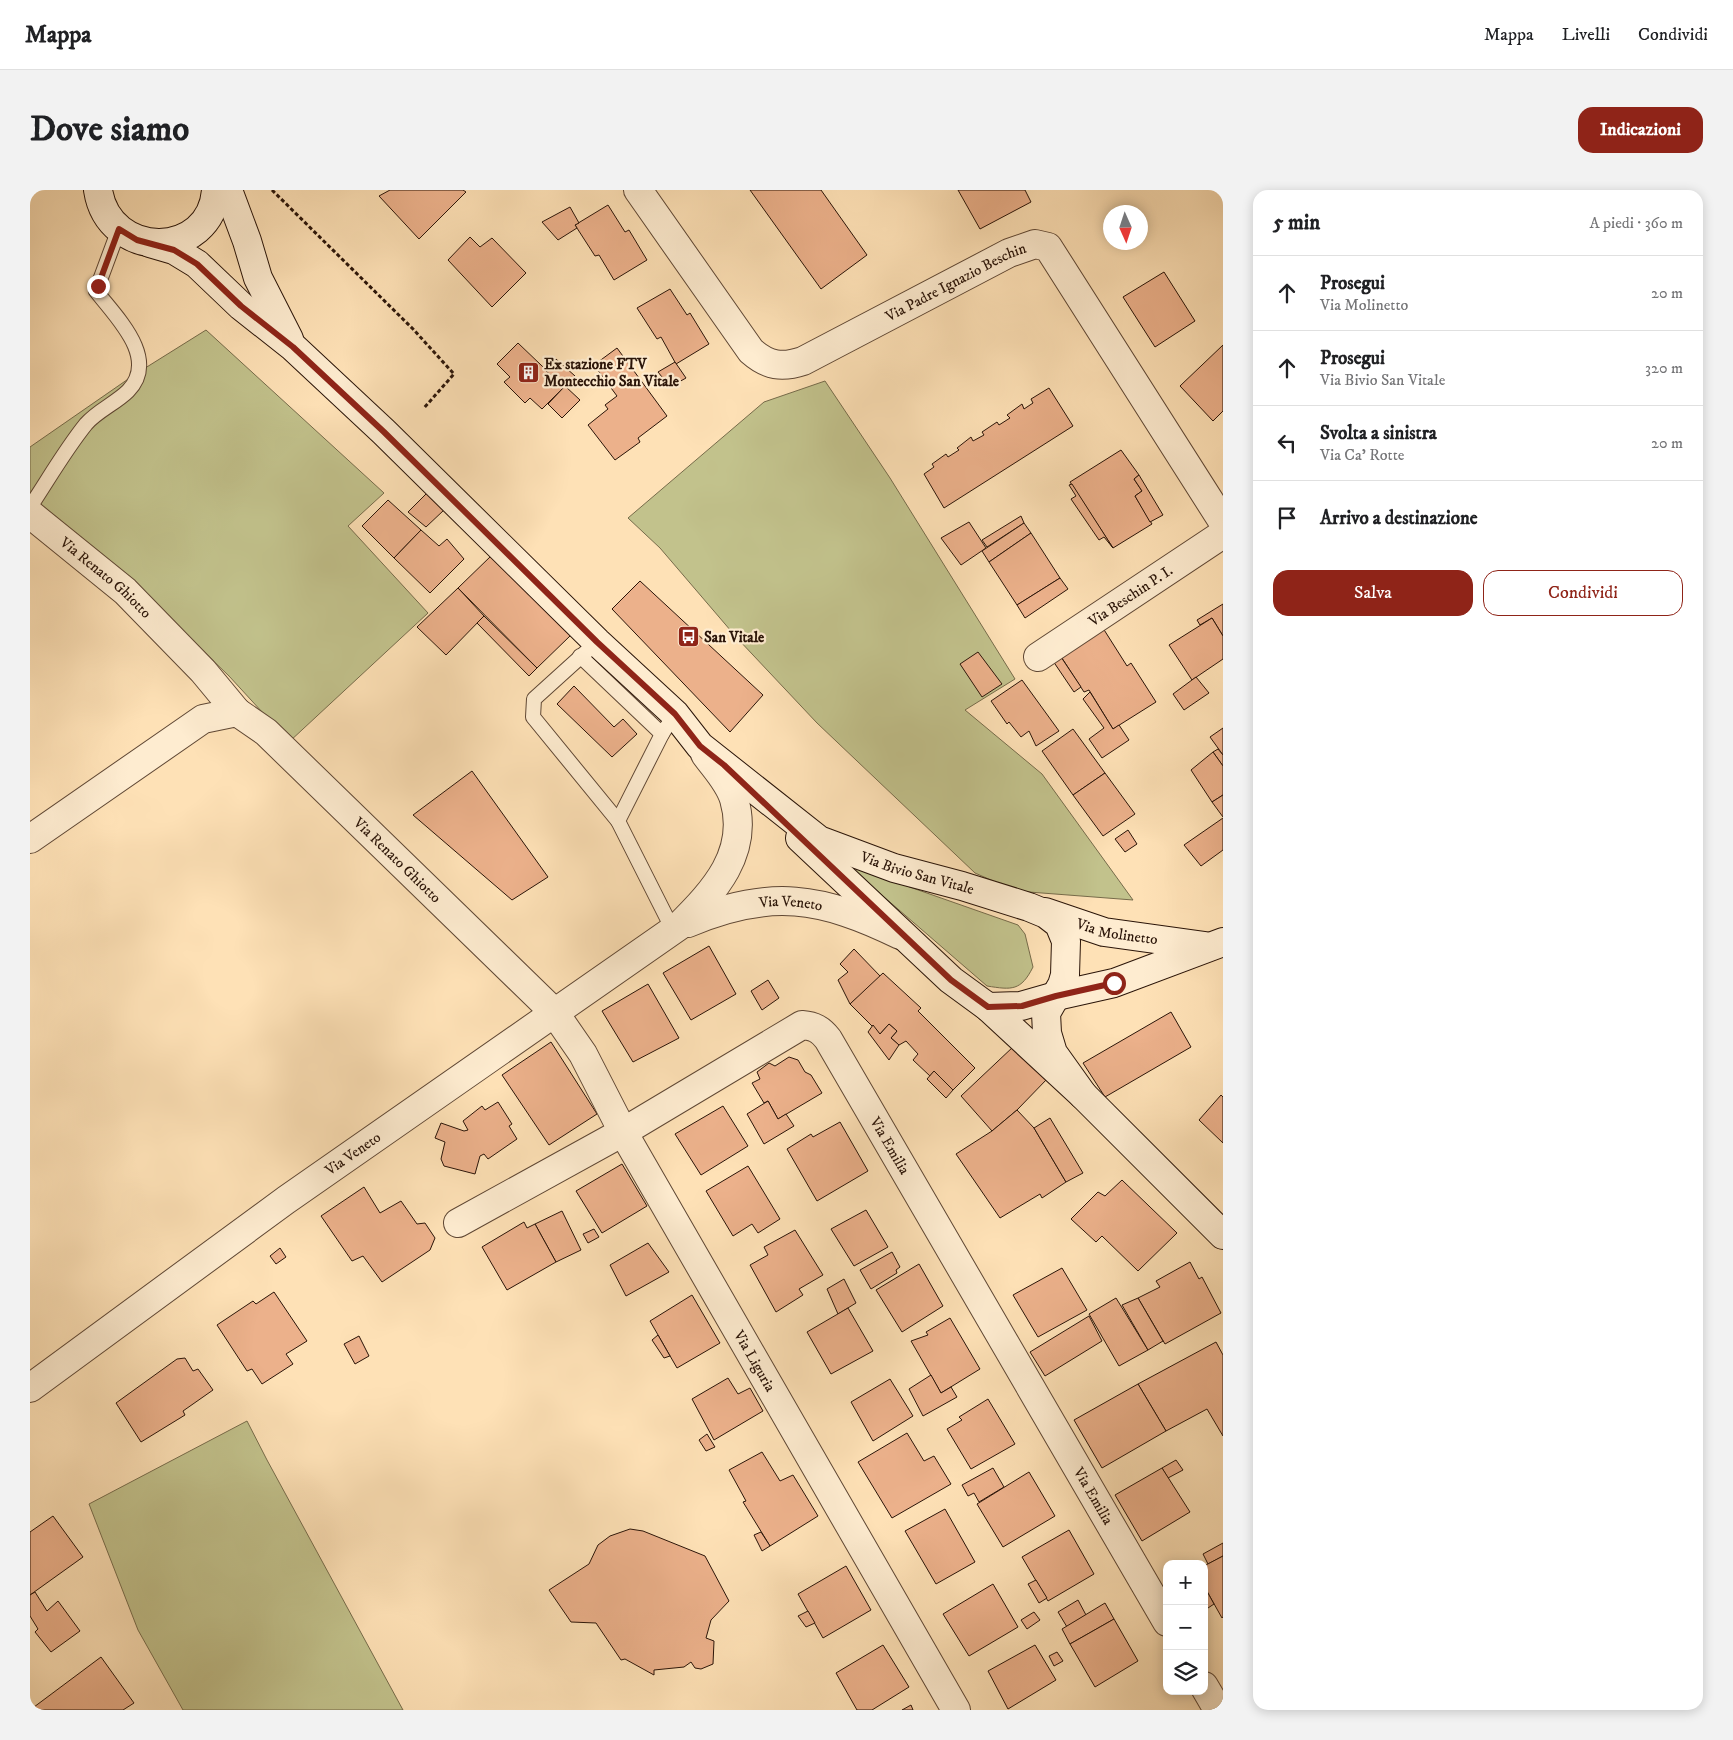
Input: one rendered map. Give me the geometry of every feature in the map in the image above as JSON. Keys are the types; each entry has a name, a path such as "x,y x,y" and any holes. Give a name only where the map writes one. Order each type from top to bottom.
{"street":[{"name":"Via Bivio San Vitale","path":"98,190 103,208 119,229 129,237 174,250 197,264 241,306 293,347 384,432 588,649 668,724 700,746 819,840 894,868 962,886 1029,907 1046,914 1059,924 1066,942 1065,975 1046,1013 1048,1045 1083,1095"},
{"name":"Via Bivio San Vitale","path":"150,243 168,242 190,233 206,217 216,190"},
{"name":"Via Bivio San Vitale","path":"228,190 249,246 258,278 293,347"},
{"name":"Via Padre Ignazio Beschin","path":"638,190 751,351 770,364 780,366 803,361 1008,253 1035,244 1048,247 1223,522"},
{"name":"Via Renato Ghiotto","path":"30,514 125,591 203,671 237,712 266,732 554,1012"},
{"name":"Via Beschin P. I.","path":"1038,657 1223,534"},
{"path":"30,839 203,719 237,712"},
{"name":"Via Veneto","path":"30,1388 286,1200 676,928 704,901 725,876 734,850 736,834 734,798 700,746"},
{"name":"Via Bivio San Vitale","path":"724,765 902,935 951,980 988,1007 1083,1095 1223,1235"},
{"name":"Via Veneto","path":"676,928 726,908 773,900 836,909 873,921 902,935"},
{"name":"Via Molinetto","path":"1029,907 1104,932 1216,944"},
{"name":"Via Molinetto","path":"1056,996 1114,983 1216,944"},
{"path":"988,1007 1022,1006 1056,996"},
{"name":"Via Liguria","path":"554,1012 583,1054 623,1132 956,1710"},
{"name":"Via Emilia","path":"458,1223 623,1132 802,1025 813,1026 821,1030 1163,1615"},
{"path":"1208,1693 1218,1710"}],"lane":[{"path":"30,507 87,423 128,391 136,376 139,361 134,340 96,291 119,229"},
{"path":"588,649 534,700 533,718 618,821 676,928"},
{"path":"618,821 668,724"}],"path":[{"path":"272,190 413,329 454,374 424,408"}],"green space":[{"path":"206,330 384,493 348,526 428,613 289,742 258,712 263,713 229,676 132,582 30,502 30,447 134,375"},
{"path":"825,381 890,478 1015,679 965,710 1042,774 1133,900 1016,891 975,873 817,723 737,638 660,548 628,518 764,402"},
{"path":"847,865 1018,925 1025,934 1033,967 1029,975 1020,985 1015,987 987,986"},
{"path":"247,1421 403,1710 183,1710 138,1630 89,1504"}],"building":[{"path":"390,190 463,190 466,192 419,239 379,196"},
{"path":"750,190 821,190 867,255 821,289"},
{"path":"958,190 1025,190 1031,202 980,229"},
{"path":"608,205 625,232 629,230 647,260 614,280 599,255 595,256 575,225"},
{"path":"570,207 579,223 575,225 577,228 558,240 542,222"},
{"path":"470,237 480,247 492,238 526,273 492,307 448,260"},
{"path":"1164,272 1195,321 1155,347 1123,297"},
{"path":"670,289 687,315 690,313 709,344 676,364 661,337 657,339 637,308"},
{"name":"Ex stazione FTV Montecchio San Vitale","path":"518,343 564,387 542,409 530,398 525,403 504,382 510,377 497,364"},
{"path":"1223,345 1223,411 1213,421 1180,386"},
{"path":"617,348 667,416 638,438 640,442 615,460 588,425 608,409 605,405 617,396 594,365"},
{"path":"556,359 575,376 564,387 545,370"},
{"path":"675,362 686,378 670,387 658,372"},
{"path":"565,386 580,400 562,418 548,404"},
{"path":"1049,388 1073,426 944,508 924,474 934,467 932,464 946,454 948,457 959,450 957,448 971,437 973,441 984,435 982,432 997,422 999,425 1010,418 1007,415 1022,404 1024,409 1033,403 1031,399"},
{"path":"1121,450 1139,475 1134,479 1142,491 1135,496 1152,524 1113,548 1070,482"},
{"path":"1139,475 1163,515 1150,522 1135,496 1142,491 1134,479"},
{"path":"1072,484 1113,548 1104,537 1099,540 1071,499 1076,496 1069,485"},
{"path":"427,493 444,510 426,527 408,512"},
{"path":"388,500 421,530 394,558 362,526"},
{"path":"1021,516 1024,523 987,547 982,540"},
{"path":"969,522 986,548 961,565 941,538"},
{"path":"1024,523 1031,533 989,562 982,551"},
{"path":"421,530 439,546 447,539 464,559 430,593 394,558"},
{"path":"1031,533 1060,578 1017,605 989,562"},
{"path":"492,555 571,635 537,668 458,588"},
{"path":"1060,578 1068,589 1025,618 1017,605"},
{"path":"640,581 763,695 730,732 612,609"},
{"path":"458,588 484,616 446,655 417,627"},
{"path":"1223,604 1223,636 1212,618 1200,625 1197,620"},
{"path":"484,616 537,668 529,676 477,623"},
{"path":"1212,618 1223,636 1223,659 1192,680 1169,645"},
{"path":"1101,625 1127,666 1131,663 1156,702 1113,729 1089,690 1084,692 1058,652"},
{"path":"978,652 1002,684 982,697 960,664"},
{"path":"1061,657 1081,687 1074,692 1053,661"},
{"path":"1196,677 1209,693 1184,710 1173,694"},
{"path":"1022,680 1059,731 1036,746 1029,731 1021,737 1009,722 1007,724 991,701"},
{"path":"574,686 614,727 623,719 637,734 612,757 557,704"},
{"path":"1090,692 1113,729 1119,725 1129,740 1102,758 1089,739 1104,728 1083,699"},
{"path":"1223,728 1223,755 1210,737"},
{"path":"1073,729 1105,773 1073,795 1042,751"},
{"path":"1218,749 1223,755 1223,766 1213,752"},
{"path":"1213,752 1223,766 1223,795 1212,802 1191,770"},
{"path":"472,771 548,877 512,900 413,815"},
{"path":"1105,773 1135,814 1103,836 1073,795"},
{"path":"1223,795 1223,817 1212,802"},
{"path":"1223,818 1223,850 1201,866 1184,845"},
{"path":"1128,830 1137,844 1125,852 1115,839"},
{"path":"709,946 736,994 691,1020 663,973"},
{"path":"854,949 881,977 850,1004 838,980 848,972 840,964"},
{"path":"883,973 921,1008 918,1011 975,1068 953,1090 934,1071 930,1076 913,1060 918,1054 906,1041 899,1045 891,1038 897,1031 889,1024 880,1034 850,1004"},
{"path":"768,980 779,998 762,1010 751,991"},
{"path":"648,984 679,1038 633,1062 602,1011"},
{"path":"1171,1012 1191,1047 1105,1097 1083,1063"},
{"path":"889,1024 897,1031 891,1038 899,1045 889,1060 868,1032 873,1025 880,1034"},
{"path":"551,1042 597,1114 549,1145 502,1075"},
{"path":"1014,1046 1048,1078 1017,1110 992,1131 961,1096"},
{"path":"789,1057 798,1060 805,1072 811,1075 822,1093 778,1119 768,1101 764,1103 752,1083 760,1079 757,1072 769,1063 775,1066"},
{"path":"934,1071 953,1090 946,1098 927,1079"},
{"path":"1221,1095 1223,1097 1223,1143 1199,1120"},
{"path":"768,1101 778,1119 786,1114 794,1126 764,1144 747,1114"},
{"path":"498,1102 512,1124 509,1126 517,1139 488,1159 484,1154 480,1156 475,1174 444,1166 441,1159 445,1142 435,1138 441,1123 464,1131 468,1130 463,1121 482,1106 485,1110"},
{"path":"723,1106 748,1146 701,1175 675,1134"},
{"path":"1017,1110 1034,1128 1066,1182 1042,1198 1040,1194 1000,1218 956,1154 992,1131"},
{"path":"1050,1118 1083,1173 1066,1182 1034,1128"},
{"path":"840,1122 868,1171 817,1201 787,1149 811,1134 813,1137"},
{"path":"622,1164 647,1206 602,1233 576,1191"},
{"path":"748,1166 780,1219 758,1233 752,1224 733,1236 706,1191"},
{"path":"1122,1180 1177,1233 1138,1271 1102,1236 1096,1242 1071,1219 1098,1192 1105,1196"},
{"path":"364,1187 380,1213 401,1201 417,1224 425,1223 435,1238 430,1250 382,1282 363,1256 352,1261 321,1216"},
{"path":"866,1210 888,1247 854,1266 831,1229"},
{"path":"562,1211 581,1250 556,1262 535,1224"},
{"path":"524,1222 527,1228 535,1224 556,1262 507,1290 482,1247"},
{"path":"594,1229 599,1237 588,1243 583,1234"},
{"path":"795,1230 823,1275 799,1289 803,1295 776,1312 750,1265 768,1255 764,1247"},
{"path":"648,1243 669,1272 626,1296 610,1265"},
{"path":"280,1248 286,1257 276,1264 270,1256"},
{"path":"892,1252 900,1267 896,1270 897,1273 871,1289 860,1270"},
{"path":"1190,1262 1199,1279 1202,1277 1221,1313 1165,1344 1138,1298 1160,1287 1156,1281"},
{"path":"919,1264 943,1306 902,1332 876,1290"},
{"path":"1062,1268 1087,1310 1038,1337 1013,1295"},
{"path":"844,1279 856,1303 838,1314 827,1289"},
{"path":"274,1292 307,1341 286,1354 293,1364 262,1384 252,1369 247,1371 217,1325 253,1301 256,1304"},
{"path":"692,1295 720,1343 677,1368 650,1321"},
{"path":"1116,1298 1148,1350 1119,1366 1089,1314"},
{"path":"1138,1298 1163,1341 1148,1350 1122,1305"},
{"path":"848,1308 873,1351 831,1374 807,1332"},
{"path":"1089,1316 1102,1341 1045,1376 1030,1352"},
{"path":"950,1318 980,1369 941,1393 911,1341 928,1335 926,1332"},
{"path":"658,1335 670,1356 664,1358 652,1340"},
{"path":"359,1336 369,1356 355,1364 344,1344"},
{"path":"1216,1342 1223,1355 1223,1436 1207,1409 1166,1431 1138,1384"},
{"path":"185,1358 193,1371 198,1369 213,1390 183,1411 185,1415 141,1442 116,1403 177,1359"},
{"path":"931,1375 941,1393 951,1387 957,1397 923,1416 909,1389"},
{"path":"728,1378 738,1394 750,1388 763,1411 714,1440 692,1399"},
{"path":"890,1379 913,1416 873,1441 851,1402"},
{"path":"1138,1384 1166,1431 1102,1468 1074,1420"},
{"path":"988,1399 1015,1444 971,1469 947,1429 962,1420 959,1417"},
{"path":"907,1433 924,1461 934,1456 951,1484 892,1518 858,1462"},
{"path":"707,1434 715,1447 706,1451 699,1440"},
{"path":"762,1452 780,1481 793,1475 818,1516 770,1546 743,1502 746,1501 729,1470"},
{"path":"1176,1460 1183,1470 1168,1478 1162,1468"},
{"path":"993,1468 1004,1487 979,1502 974,1493 968,1496 962,1485"},
{"path":"1162,1468 1190,1512 1142,1541 1115,1495"},
{"path":"1029,1472 1055,1516 1003,1547 977,1504"},
{"path":"945,1509 975,1562 936,1584 905,1531"},
{"path":"53,1516 83,1557 30,1595 30,1532"},
{"path":"630,1529 643,1531 705,1556 729,1601 711,1620 706,1638 714,1641 713,1664 701,1669 695,1668 691,1662 684,1667 654,1670 654,1675 625,1659 621,1660 596,1623 571,1622 549,1590 589,1564 598,1545 610,1536"},
{"path":"1069,1530 1094,1574 1048,1601 1022,1557"},
{"path":"761,1532 770,1546 762,1551 754,1535"},
{"path":"1223,1543 1223,1556 1208,1564 1208,1560 1206,1560 1203,1554"},
{"path":"1223,1556 1222,1618 1208,1593 1208,1564"},
{"path":"846,1566 871,1610 823,1638 798,1594"},
{"path":"1036,1580 1047,1598 1039,1603 1028,1584"},
{"path":"993,1584 1018,1627 969,1656 943,1614"},
{"path":"35,1592 47,1611 58,1601 80,1631 51,1652 35,1632 38,1629 30,1616 30,1595"},
{"path":"1208,1593 1214,1604 1208,1608"},
{"path":"1078,1600 1086,1615 1067,1627 1058,1612"},
{"path":"1105,1603 1114,1619 1070,1644 1062,1629"},
{"path":"808,1611 815,1623 806,1627 798,1616"},
{"path":"1034,1612 1040,1620 1027,1629 1021,1620"},
{"path":"1114,1619 1138,1661 1095,1687 1070,1644"},
{"path":"883,1645 909,1687 872,1710 857,1710 836,1673"},
{"path":"1035,1645 1056,1680 1008,1709 988,1671"},
{"path":"1057,1652 1063,1661 1054,1666 1049,1656"},
{"path":"101,1657 134,1703 123,1710 30,1710"},
{"path":"911,1705 913,1710 902,1710"}],"place":[{"name":"Ex stazione FTV Montecchio San Vitale","path":"528,373"},
{"name":"San Vitale","path":"688,637"}],"route":[{"path":"98,286 119,229 129,237 174,250 197,264 241,306 293,347 384,432 597,642 675,714 700,746 724,765 902,935 971,997 988,1007 1009,1008 1114,983"}]}
